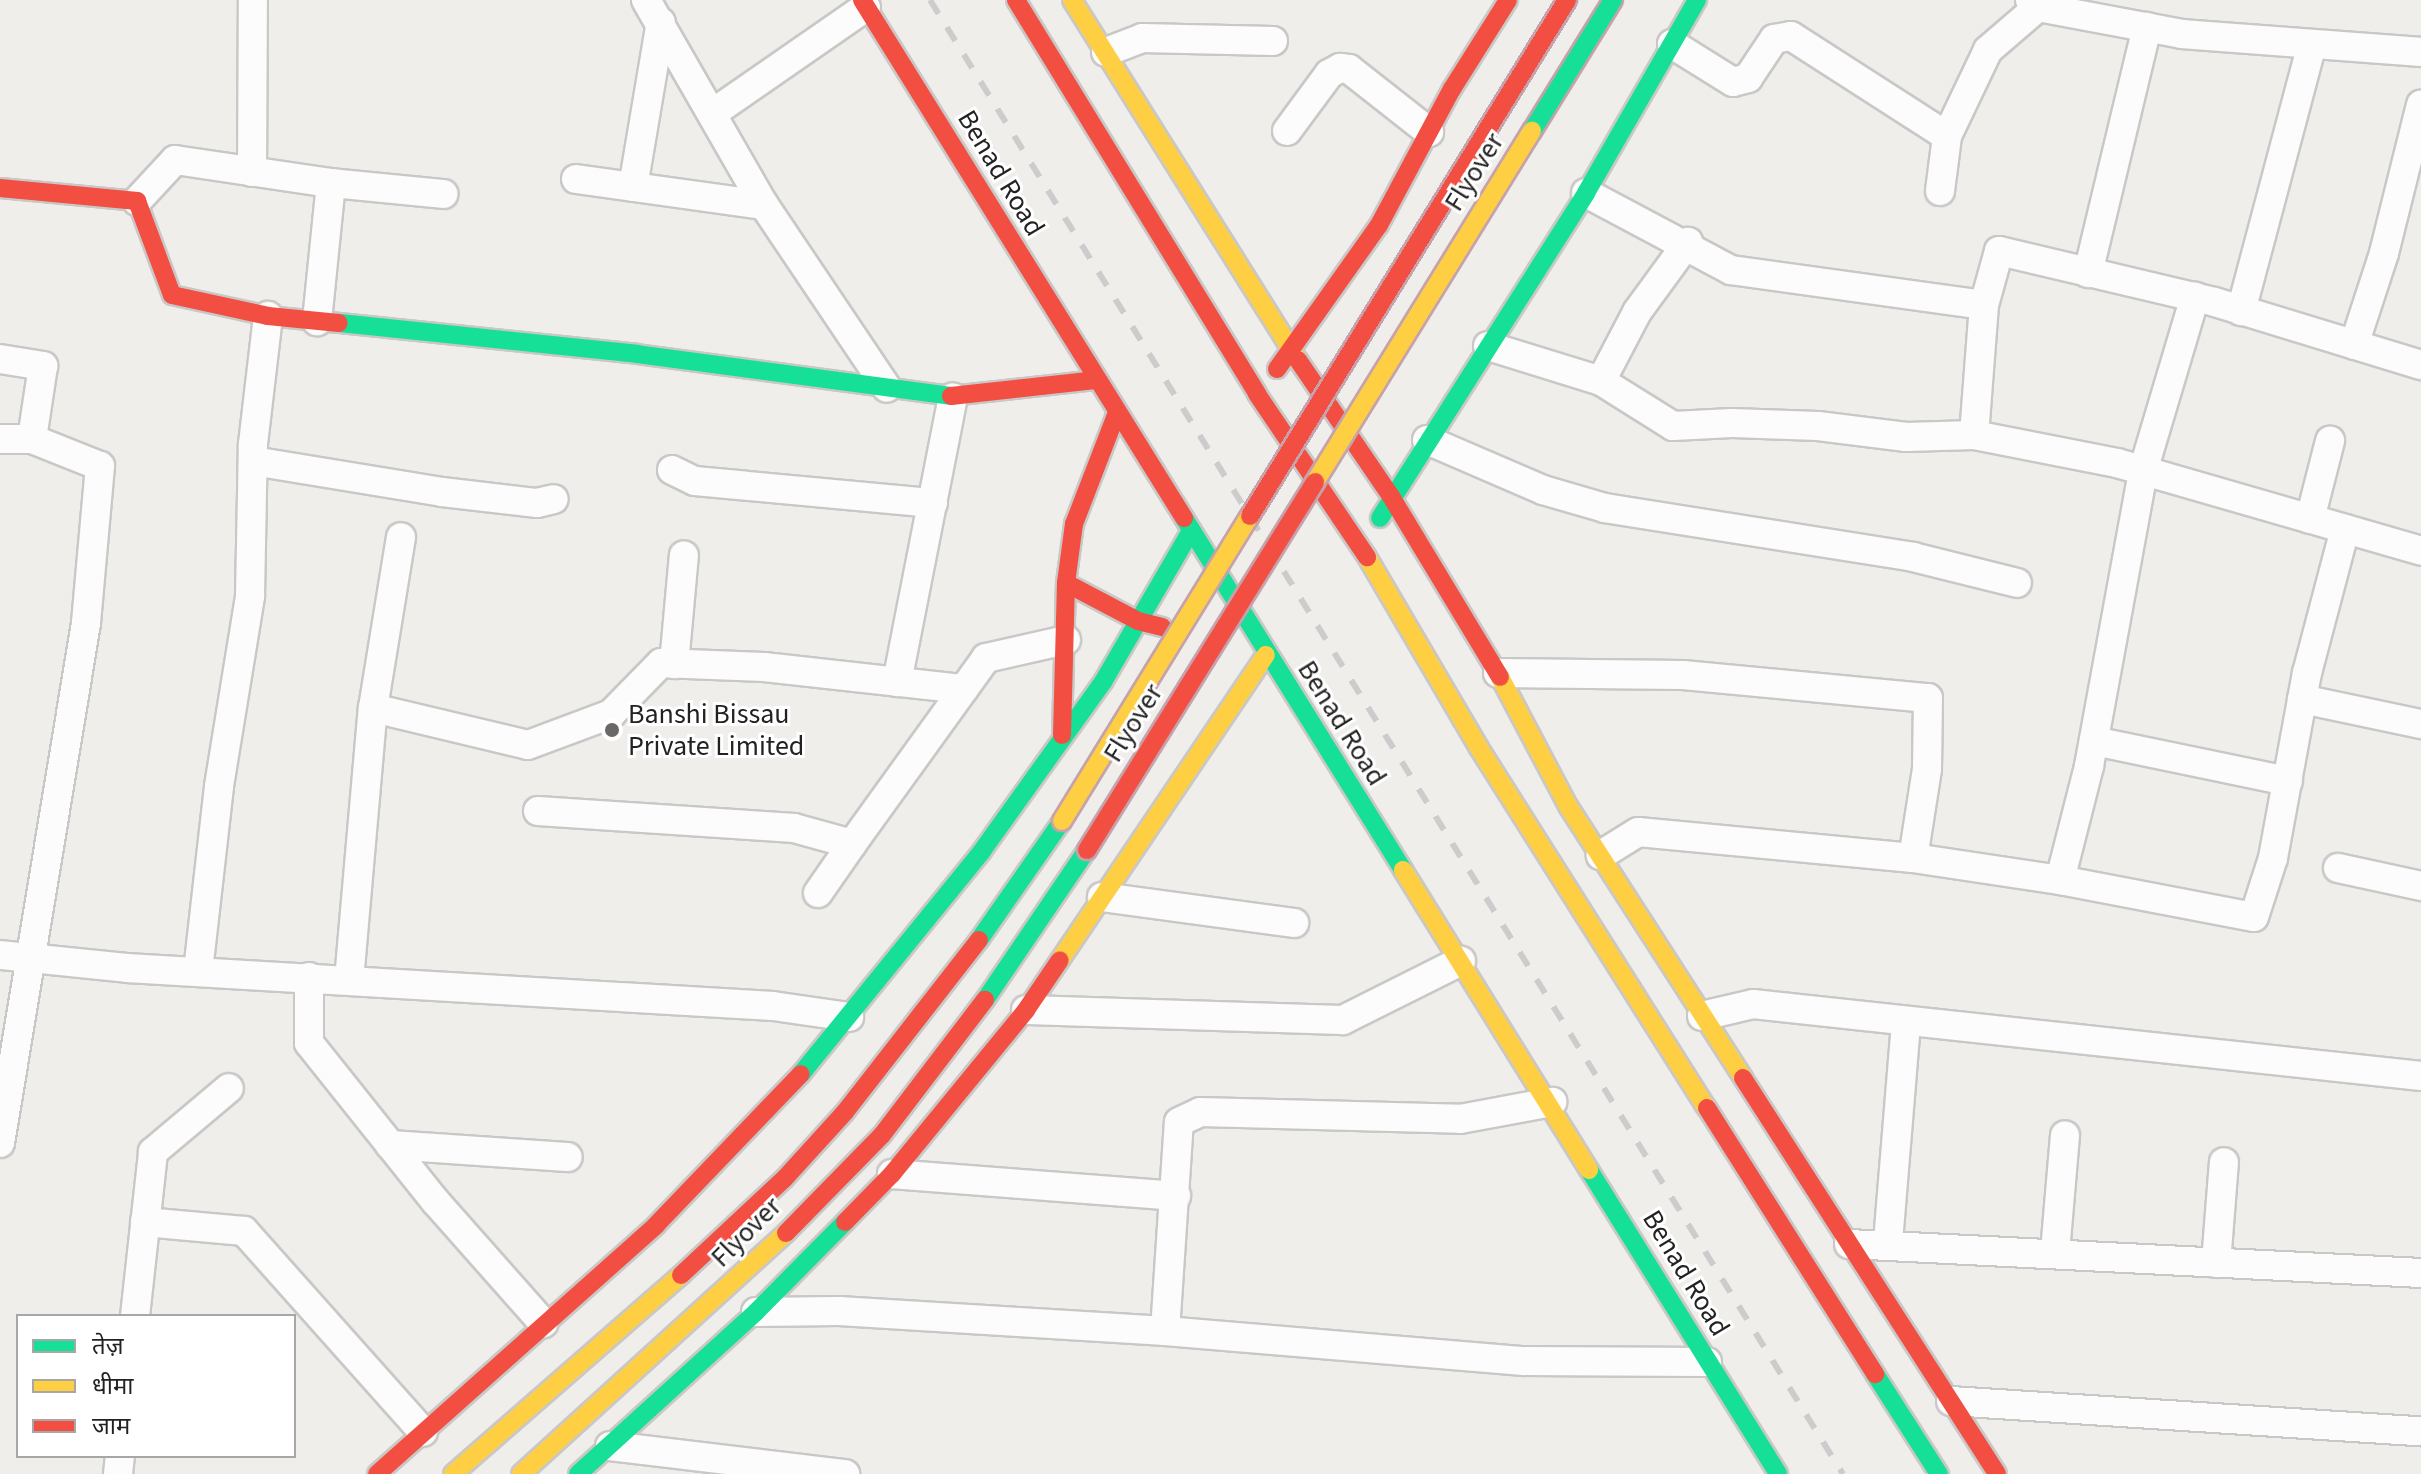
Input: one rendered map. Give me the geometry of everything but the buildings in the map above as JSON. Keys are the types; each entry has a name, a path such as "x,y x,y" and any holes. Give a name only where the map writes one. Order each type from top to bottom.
{"main road":[{"path":"1016,0 1257,394 1362,549 1479,748 1939,1474"},
{"path":"1072,0 1291,352 1392,498 1498,673 1568,806 1997,1474"},
{"path":"1257,394 1291,352 1379,225 1429,132 1508,0"},
{"name":"Flyover","path":"453,1474 576,1371 795,1167 845,1112 1011,899 1320,407 1567,0"},
{"name":"Flyover","path":"521,1474 737,1282 882,1135 1021,953 1613,0"},
{"path":"1362,549 1427,440 1586,193 1697,0"},
{"name":"Benad Road","path":"864,3 1189,534 1552,1102 1707,1362 1778,1474"},
{"path":"0,188 137,201 172,295 268,316 637,354 953,397 1095,380"},
{"path":"1062,735 1066,583 1074,524 1116,415"},
{"path":"377,1474 656,1225 849,1017 982,851 1138,621 1189,534"},
{"path":"578,1474 756,1312 892,1174 1026,1010 1266,655 1138,621 1066,583"}],"street":[{"path":"252,172 253,0"},
{"path":"713,113 864,3"},
{"path":"1940,191 1947,136 1988,50 2034,4 2147,27 2312,45 2421,52"},
{"path":"654,11 764,205 887,388"},
{"path":"633,187 654,11"},
{"path":"2088,273 2147,27"},
{"path":"1672,44 1733,82 1748,78 1774,39 1791,36 1947,136"},
{"path":"1106,52 1142,38 1273,41"},
{"path":"2241,311 2312,45"},
{"path":"1287,131 1329,74 1340,68 1349,69 1429,132"},
{"path":"2354,345 2384,253 2421,105"},
{"path":"137,201 175,160 331,183 443,194"},
{"path":"576,179 764,205"},
{"path":"317,321 331,183"},
{"path":"1586,193 1688,242 1731,270 1984,305"},
{"path":"1601,381 1637,312 1688,242"},
{"path":"1974,435 1984,305 1999,251 2195,297 2421,365"},
{"path":"2060,880 2094,741 2143,471 2195,297"},
{"path":"198,971 219,786 250,596 253,461 268,316"},
{"path":"1488,346 1601,381 1673,426 1747,423 1906,437 1974,435 2143,471 2421,551"},
{"path":"0,359 43,366 32,439"},
{"path":"897,682 953,397"},
{"path":"0,439 32,439 100,466 86,623 0,1143"},
{"path":"1427,440 1543,490 1605,508 1913,557 2017,583"},
{"path":"2310,519 2330,441"},
{"path":"253,461 411,488 537,503 554,499"},
{"path":"672,470 695,481 933,503"},
{"path":"1601,855 1638,832 1913,858 2060,880 2254,917 2273,858 2302,699 2345,529"},
{"path":"349,980 373,708 401,537"},
{"path":"674,664 684,555"},
{"path":"818,893 986,658 1066,640"},
{"path":"373,708 528,745 611,714 661,663 964,689"},
{"path":"1498,673 1683,675 1928,698 1927,769 1913,858"},
{"path":"2302,699 2421,724"},
{"path":"2094,741 2288,781"},
{"path":"538,811 794,828 852,844"},
{"path":"2338,868 2421,886"},
{"path":"1102,897 1294,923"},
{"path":"0,955 198,971 712,1002 849,1017"},
{"path":"1026,1010 1343,1020 1461,961"},
{"path":"309,977 309,1043 390,1145 543,1323"},
{"path":"1702,1016 1753,1004 2421,1076"},
{"path":"1888,1242 1906,1022"},
{"path":"135,1314 153,1152 229,1088"},
{"path":"1165,1331 1179,1122 1200,1112 1460,1119 1552,1102"},
{"path":"2055,1252 2065,1135"},
{"path":"390,1145 568,1157"},
{"path":"2216,1263 2224,1162"},
{"path":"892,1174 1176,1196"},
{"path":"145,1222 244,1231 423,1432"},
{"path":"1849,1244 1888,1242 2421,1273"},
{"path":"756,1312 839,1311 1165,1331 1524,1361 1707,1362"},
{"path":"1951,1401 2421,1431"},
{"path":"610,1446 757,1470 845,1474"}],"railway":[{"path":"930,0 1843,1474"}],"traffic: fast":[{"path":"1532,131 1613,0"},
{"path":"1380,518 1586,193 1697,0"},
{"path":"339,323 637,354 951,396"},
{"path":"1184,518 1403,870"},
{"path":"801,1074 982,851 1103,682 1189,534"},
{"path":"979,940 1062,821"},
{"path":"985,1000 1087,850"},
{"path":"1589,1170 1778,1474"},
{"path":"578,1474 756,1312 845,1222"},
{"path":"1875,1374 1939,1474"}],"traffic: slow":[{"path":"1072,0 1298,360"},
{"path":"1315,482 1532,131"},
{"path":"1062,821 1250,516"},
{"path":"1367,557 1479,748 1707,1108"},
{"path":"1060,960 1266,655"},
{"path":"1500,677 1568,806 1743,1078"},
{"path":"1403,870 1589,1170"},
{"path":"521,1474 786,1233"},
{"path":"453,1474 681,1275"}],"traffic: jam":[{"path":"862,0 1184,518"},
{"path":"1016,0 1257,394 1367,557"},
{"path":"1277,369 1379,225 1452,89 1508,0"},
{"path":"1250,516 1567,0"},
{"path":"0,188 137,201 172,295 268,316 339,323"},
{"path":"1298,360 1392,498 1500,677"},
{"path":"951,396 1095,380"},
{"path":"1062,735 1066,583 1074,524 1116,415"},
{"path":"1087,850 1315,482"},
{"path":"1066,583 1138,621 1162,627"},
{"path":"681,1275 785,1178 845,1112 979,940"},
{"path":"845,1222 892,1174 1026,1010 1060,960"},
{"path":"786,1233 882,1135 985,1000"},
{"path":"377,1474 656,1225 801,1074"},
{"path":"1743,1078 1997,1474"},
{"path":"1707,1108 1875,1374"}],"place":[{"name":"Banshi Bissau Private Limited","path":"612,730"}]}
